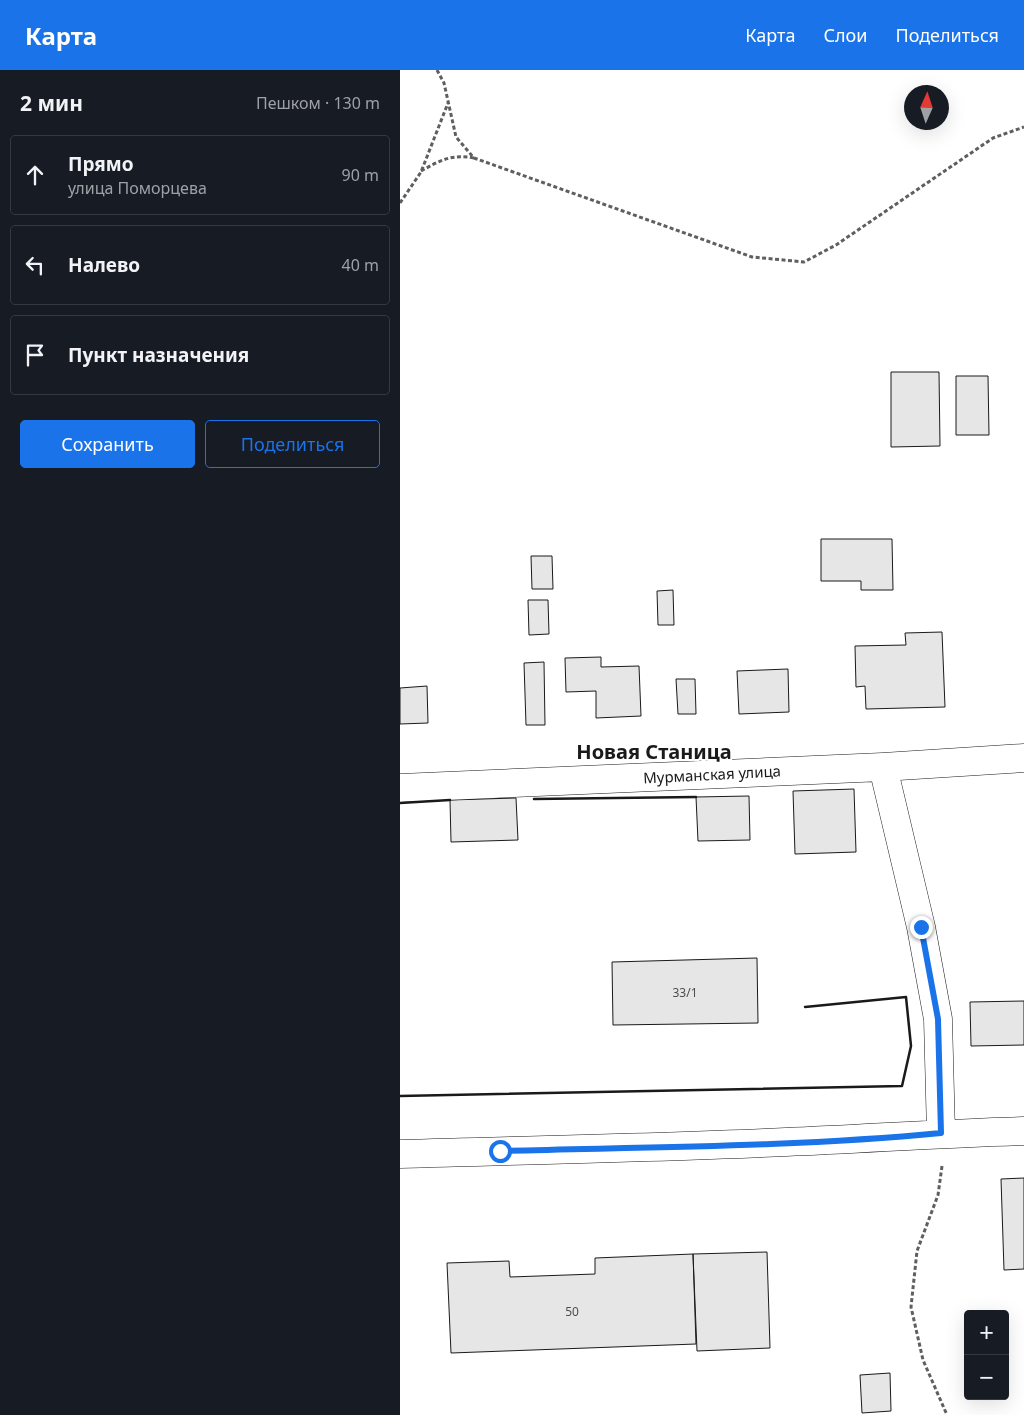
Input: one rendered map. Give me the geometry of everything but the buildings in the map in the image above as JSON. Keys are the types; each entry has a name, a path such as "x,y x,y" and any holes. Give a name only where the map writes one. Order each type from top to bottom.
{"street":[{"name":"Мурманская улица","path":"400,788 883,767 1024,758"},
{"path":"883,767 921,927 938,1019 941,1133"},
{"path":"400,1154 784,1143 941,1133 1024,1131"}],"path":[{"path":"437,70 444,83 456,137 474,158"},
{"path":"400,203 421,172 448,102"},
{"path":"421,172 441,160 460,156 474,158 752,257 804,262 836,245 993,138 1024,127"},
{"path":"941,1133 943,1158 938,1195 917,1251 911,1307 923,1360 947,1415"}],"wall":[{"path":"534,799 696,797"},
{"path":"400,803 450,800"},
{"path":"400,1096 902,1086 911,1046 906,997 805,1007"}],"district":[{"name":"Новая Станица","path":"654,751"}],"route":[{"path":"500,1151 784,1143 941,1133 938,1019 921,927"}]}
